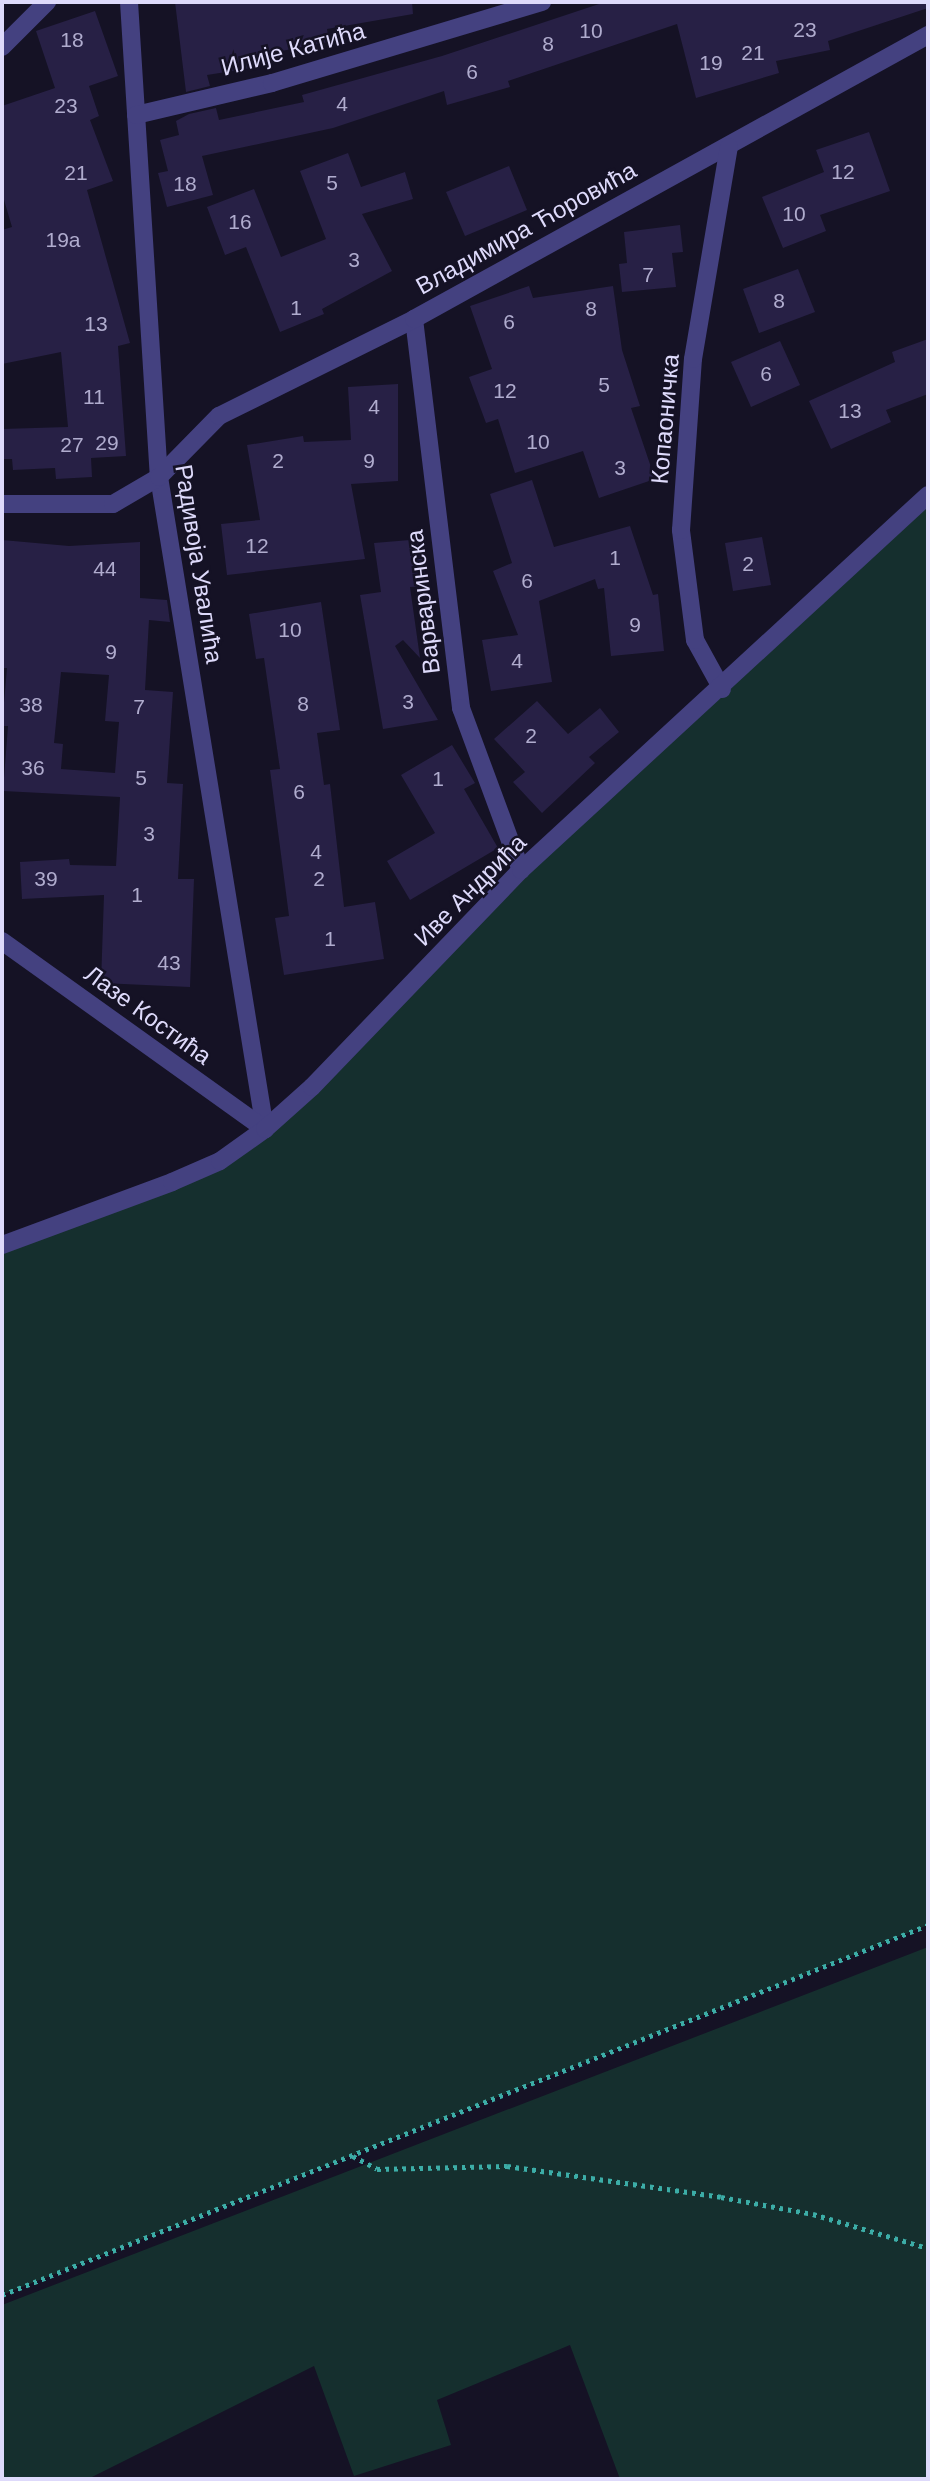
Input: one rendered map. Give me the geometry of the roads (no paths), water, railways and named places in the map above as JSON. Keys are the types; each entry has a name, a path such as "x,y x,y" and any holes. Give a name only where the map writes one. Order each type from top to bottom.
{"street":[{"path":"2,47 47,2"},
{"name":"Радивоја Увалића","path":"129,2 159,477 265,1129"},
{"name":"Илије Катића","path":"136,115 272,83 542,2"},
{"name":"Владимира Ћоровића","path":"2,504 113,504 159,477 219,416 414,318 634,194 729,147 928,35"},
{"name":"Копаоничка","path":"722,689 695,640 681,530 693,359 729,147"},
{"name":"Варваринска","path":"414,318 461,708 521,870"},
{"name":"Иве Андрића","path":"2,1245 184,1177 220,1161 265,1129 313,1087 521,870 722,689 928,495"},
{"name":"Лазе Костића","path":"2,941 265,1129"}]}
